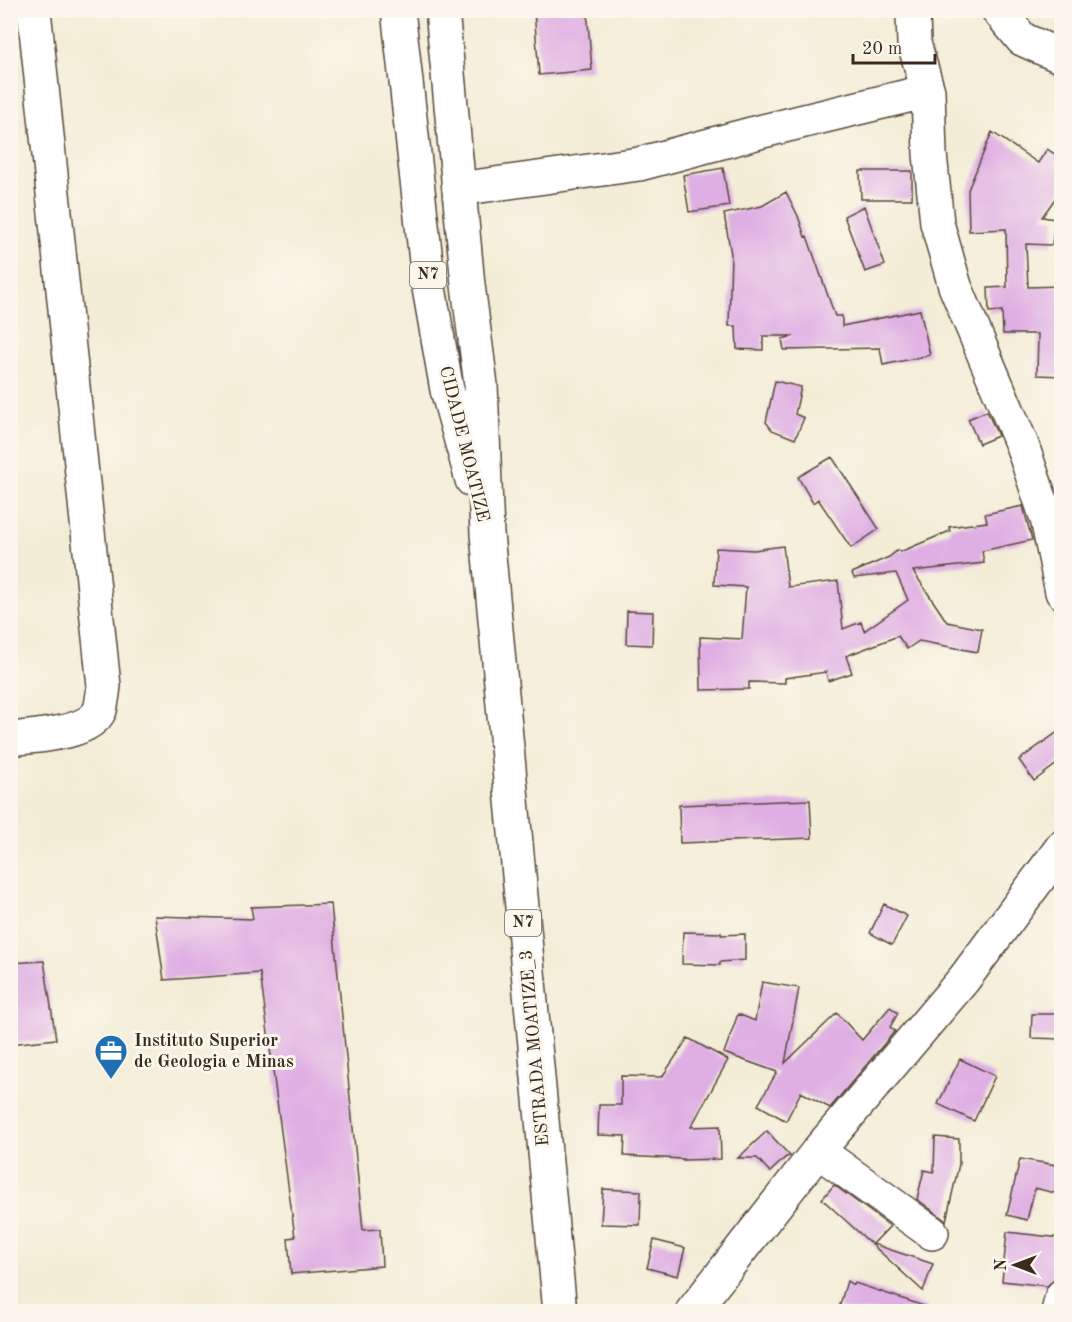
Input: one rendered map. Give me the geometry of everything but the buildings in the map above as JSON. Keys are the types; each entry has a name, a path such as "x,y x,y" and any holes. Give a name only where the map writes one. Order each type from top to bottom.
{"main road":[{"path":"10,738 64,733 88,722 99,712 104,686 34,10"},
{"name":"CIDADE MOATIZE","path":"398,10 429,288 447,390 487,534"},
{"name":"CIDADE MOATIZE","path":"442,10 468,285 481,385 487,534"},
{"path":"915,10 913,16 914,43 928,91 930,154 937,223 955,285 1022,445 1047,519 1062,591"},
{"path":"998,10 1022,39 1062,57"},
{"path":"459,189 639,164 928,91"},
{"name":"ESTRADA MOATIZE_3","path":"487,534 560,1311"},
{"path":"692,1311 818,1151 964,979 1062,847"},
{"path":"818,1151 932,1233"},
{"path":"1058,1311 1062,1296"}],"place":[{"name":"Instituto Superior de Geologia e Minas","path":"111,1080"}]}
